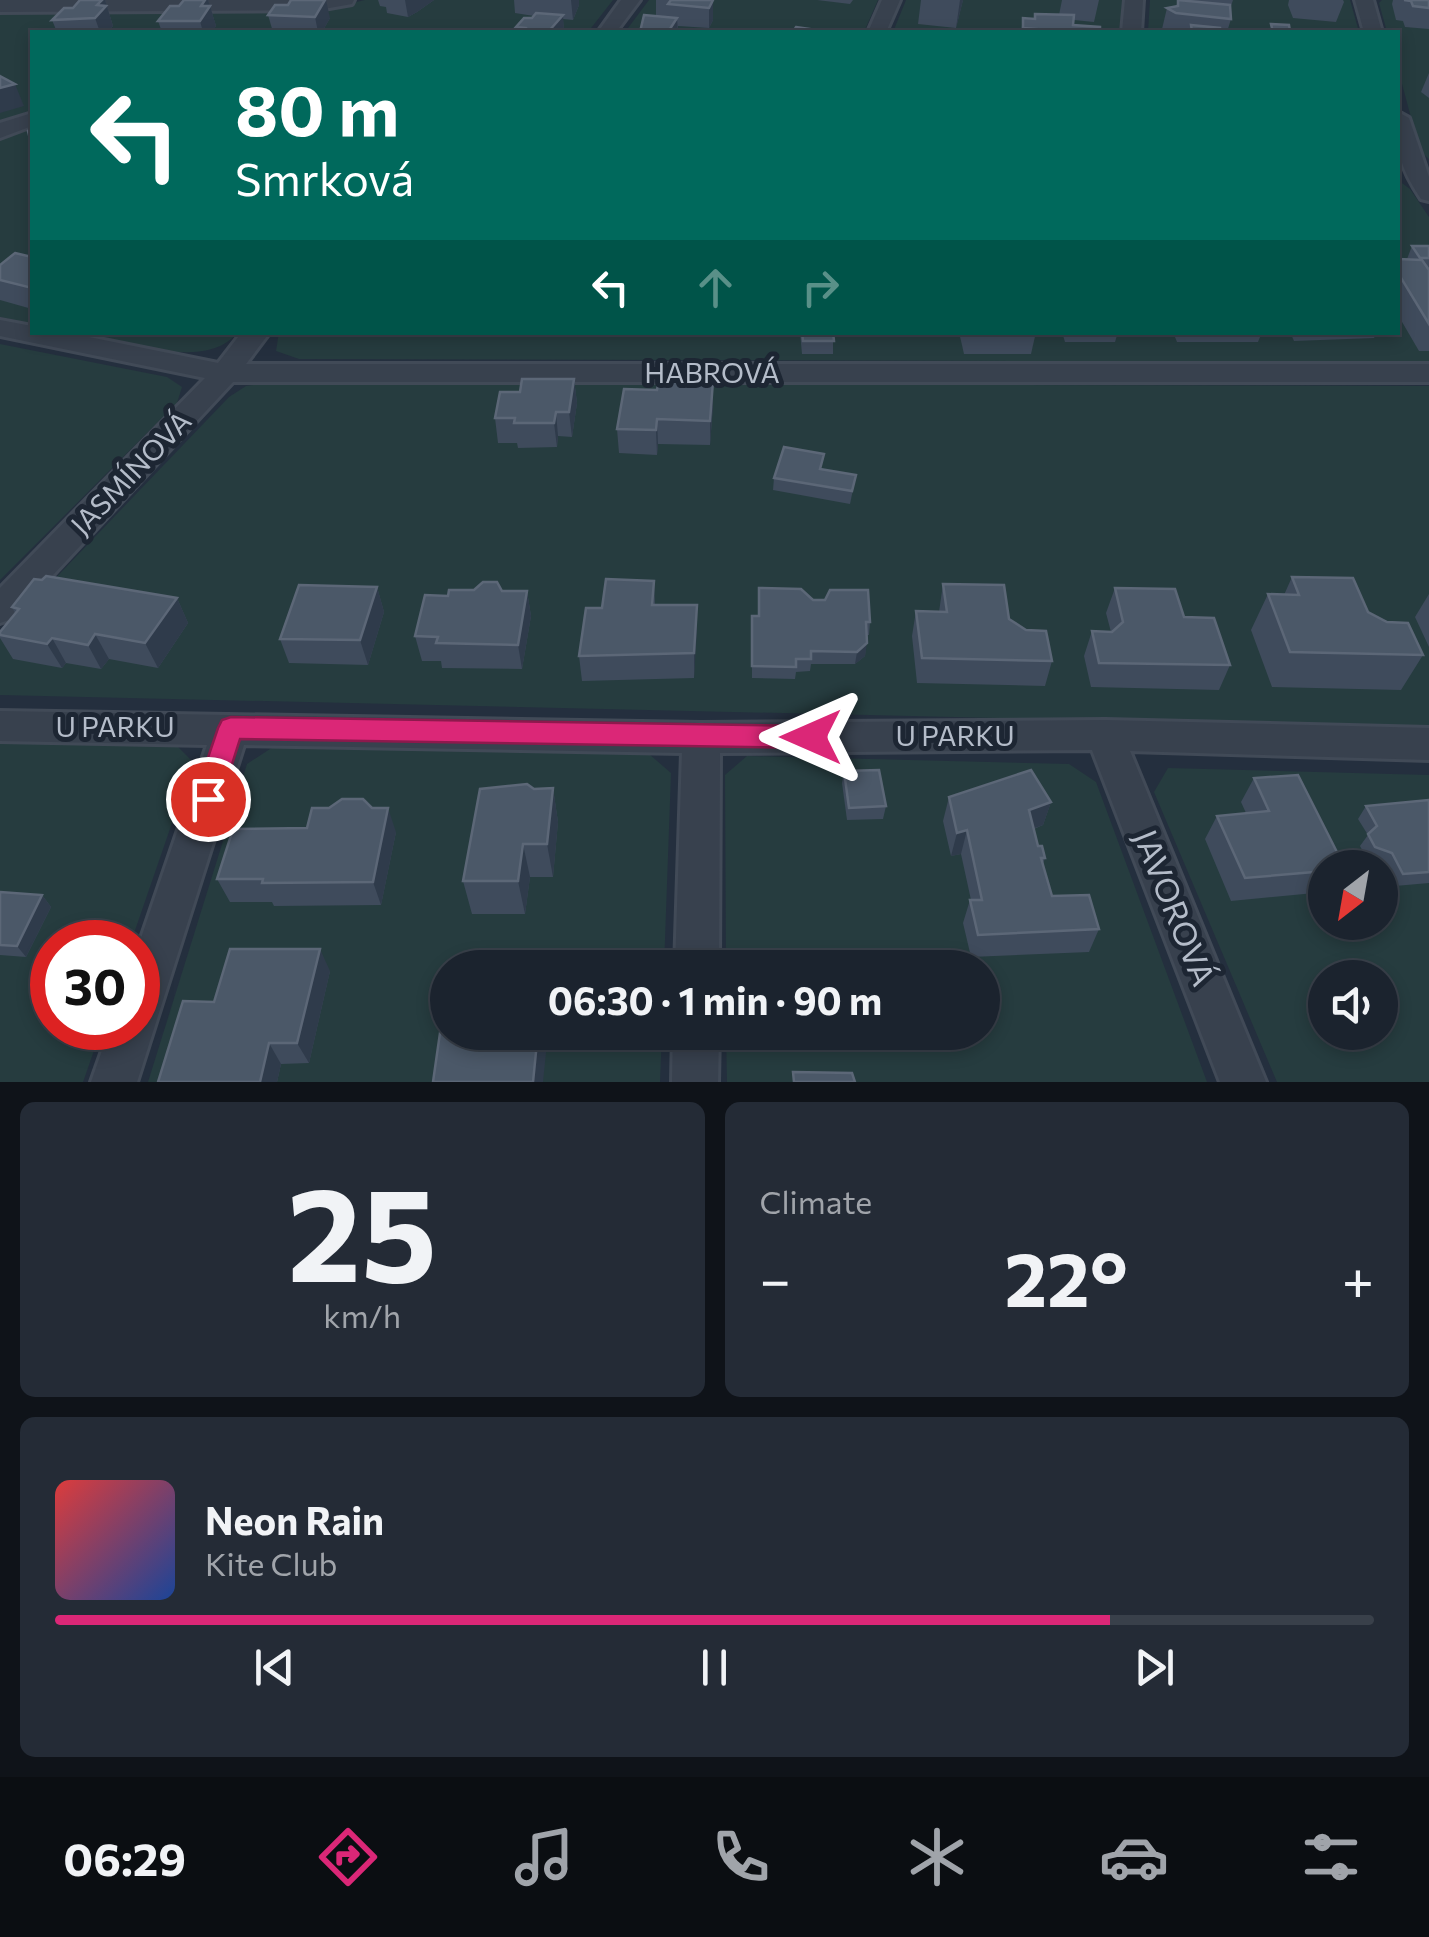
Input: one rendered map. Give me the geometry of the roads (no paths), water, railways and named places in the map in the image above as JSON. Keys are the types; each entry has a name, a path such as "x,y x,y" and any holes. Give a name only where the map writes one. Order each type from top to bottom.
{"street":[{"path":"0,6 161,1 318,4 345,0"},
{"path":"608,30 631,0"},
{"path":"877,30 891,0"},
{"path":"1132,30 1134,0"},
{"path":"1364,0 1372,30"},
{"path":"0,131 30,120"},
{"path":"1400,125 1413,171 1429,194"},
{"name":"HABROVÁ","path":"0,328 30,334"},
{"name":"HABROVÁ","path":"35,335 225,373 1429,373"},
{"name":"JASMÍNOVÁ","path":"0,610 225,373 255,335"},
{"name":"U PARKU","path":"0,726 701,738 1105,735 1429,744"},
{"path":"160,944 231,728"},
{"name":"JAVOROVÁ","path":"1105,735 1243,1082"},
{"path":"697,950 701,738"},
{"path":"114,1082 125,1050"},
{"path":"694,1082 695,1050"}]}
